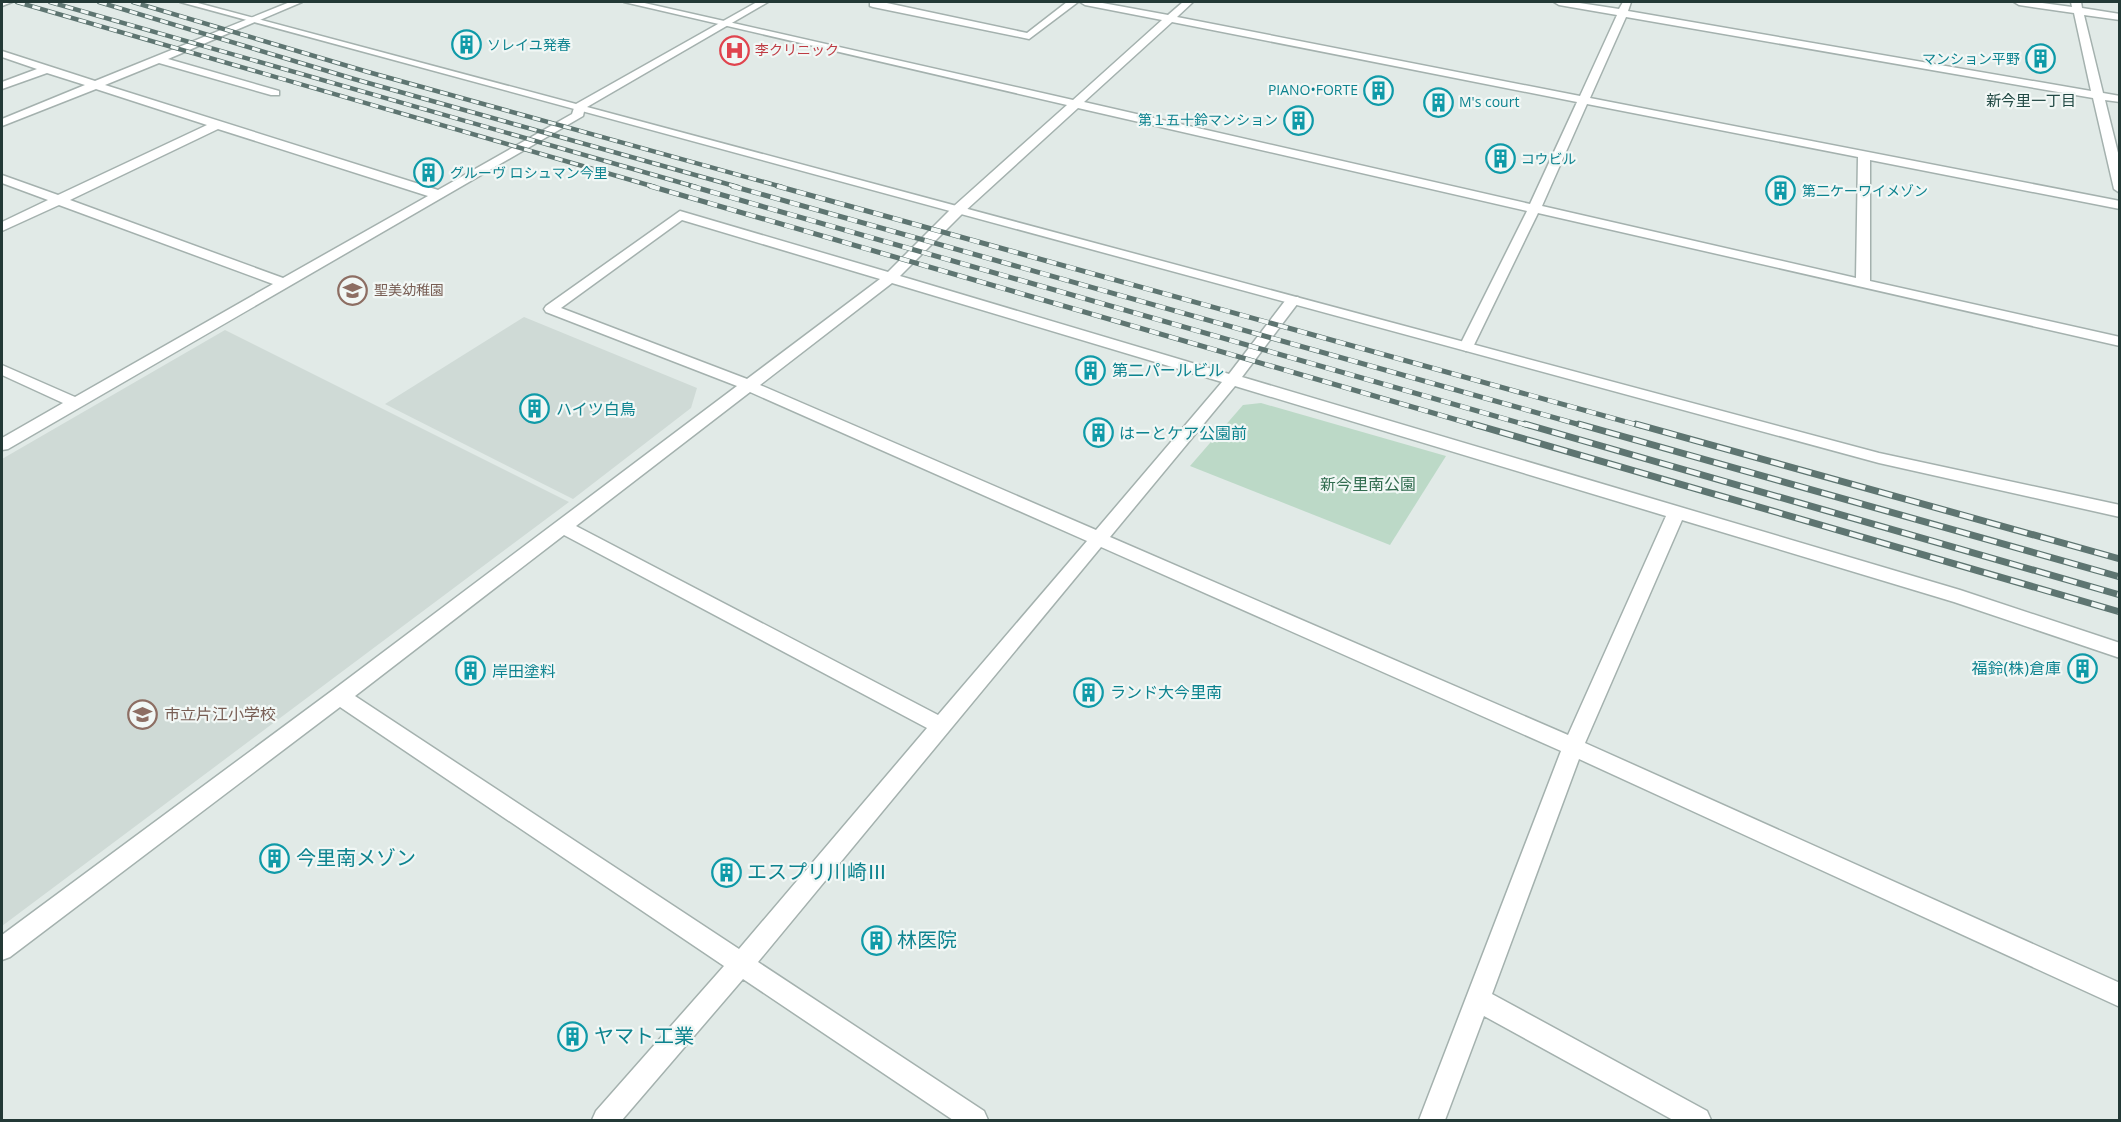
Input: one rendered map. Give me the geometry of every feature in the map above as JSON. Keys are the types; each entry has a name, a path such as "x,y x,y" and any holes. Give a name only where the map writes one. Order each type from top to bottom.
{"street":[{"path":"2,3 7,2"},
{"path":"185,2 959,209 1640,396 1879,458 2120,511"},
{"path":"2,123 297,2"},
{"path":"629,2 2120,342"},
{"path":"2,445 577,116 579,107 763,2"},
{"path":"877,2 873,4 1029,36 1074,2"},
{"path":"1085,2 2120,205"},
{"path":"2,949 340,696 890,278 959,209 1188,2"},
{"path":"1559,2 2120,99"},
{"path":"1466,347 1533,209 1628,2"},
{"path":"2019,2 2077,6 2120,17"},
{"path":"2077,6 2120,189"},
{"path":"2,54 439,195"},
{"path":"158,59 275,93"},
{"path":"2,86 47,69"},
{"path":"2,227 217,125"},
{"path":"1863,284 1864,154"},
{"path":"2,179 285,283"},
{"path":"2120,651 1960,597 680,215 551,309 748,385 1098,538 1573,747 2120,995"},
{"path":"605,1120 741,964 1232,380 1293,300"},
{"path":"2,369 75,403"},
{"path":"1432,1120 1573,747 1676,513"},
{"path":"562,526 941,726"},
{"path":"340,696 975,1120"},
{"path":"1479,1000 1698,1120"}],"shaded area":[{"path":"524,317 697,388 691,408 573,499 385,404"},
{"name":"市立片江小学校","path":"225,330 569,502 2,926 2,459"}],"green space":[{"name":"新今里南公園","path":"1261,403 1446,456 1390,545 1190,466 1243,405"}],"railway":[{"path":"17,2 655,187"},
{"path":"50,2 696,187"},
{"path":"99,2 354,79 738,187"},
{"path":"133,2 368,72 782,187"},
{"path":"650,186 1478,426"},
{"path":"691,186 1530,426"},
{"path":"732,186 1584,426"},
{"path":"777,186 1641,426"},
{"path":"1473,424 2120,612"},
{"path":"1525,424 2120,595"},
{"path":"1579,424 2120,577"},
{"path":"1636,424 2120,559"}],"place":[{"name":"ソレイユ発春","path":"466,45"},
{"name":"李クリニック","path":"734,50"},
{"name":"マンション平野","path":"2041,59"},
{"name":"PIANO•FORTE","path":"1379,90"},
{"name":"M's court","path":"1438,102"},
{"name":"第１五十鈴マンション","path":"1299,120"},
{"name":"コウビル","path":"1500,159"},
{"name":"グルーヴ ロシュマン今里","path":"429,173"},
{"name":"第二ケーワイメゾン","path":"1781,191"},
{"name":"聖美幼稚園","path":"353,290"},
{"name":"第二パールビル","path":"1091,370"},
{"name":"ハイツ白鳥","path":"535,409"},
{"name":"はーとケア公園前","path":"1098,433"},
{"name":"福鈴(株)倉庫","path":"2082,668"},
{"name":"岸田塗料","path":"471,671"},
{"name":"ランド大今里南","path":"1089,692"},
{"name":"市立片江小学校","path":"143,714"},
{"name":"今里南メゾン","path":"275,858"},
{"name":"エスプリ川崎Ⅲ","path":"726,872"},
{"name":"林医院","path":"876,940"},
{"name":"ヤマト工業","path":"573,1036"}],"district":[{"name":"新今里一丁目","path":"2031,101"}]}
